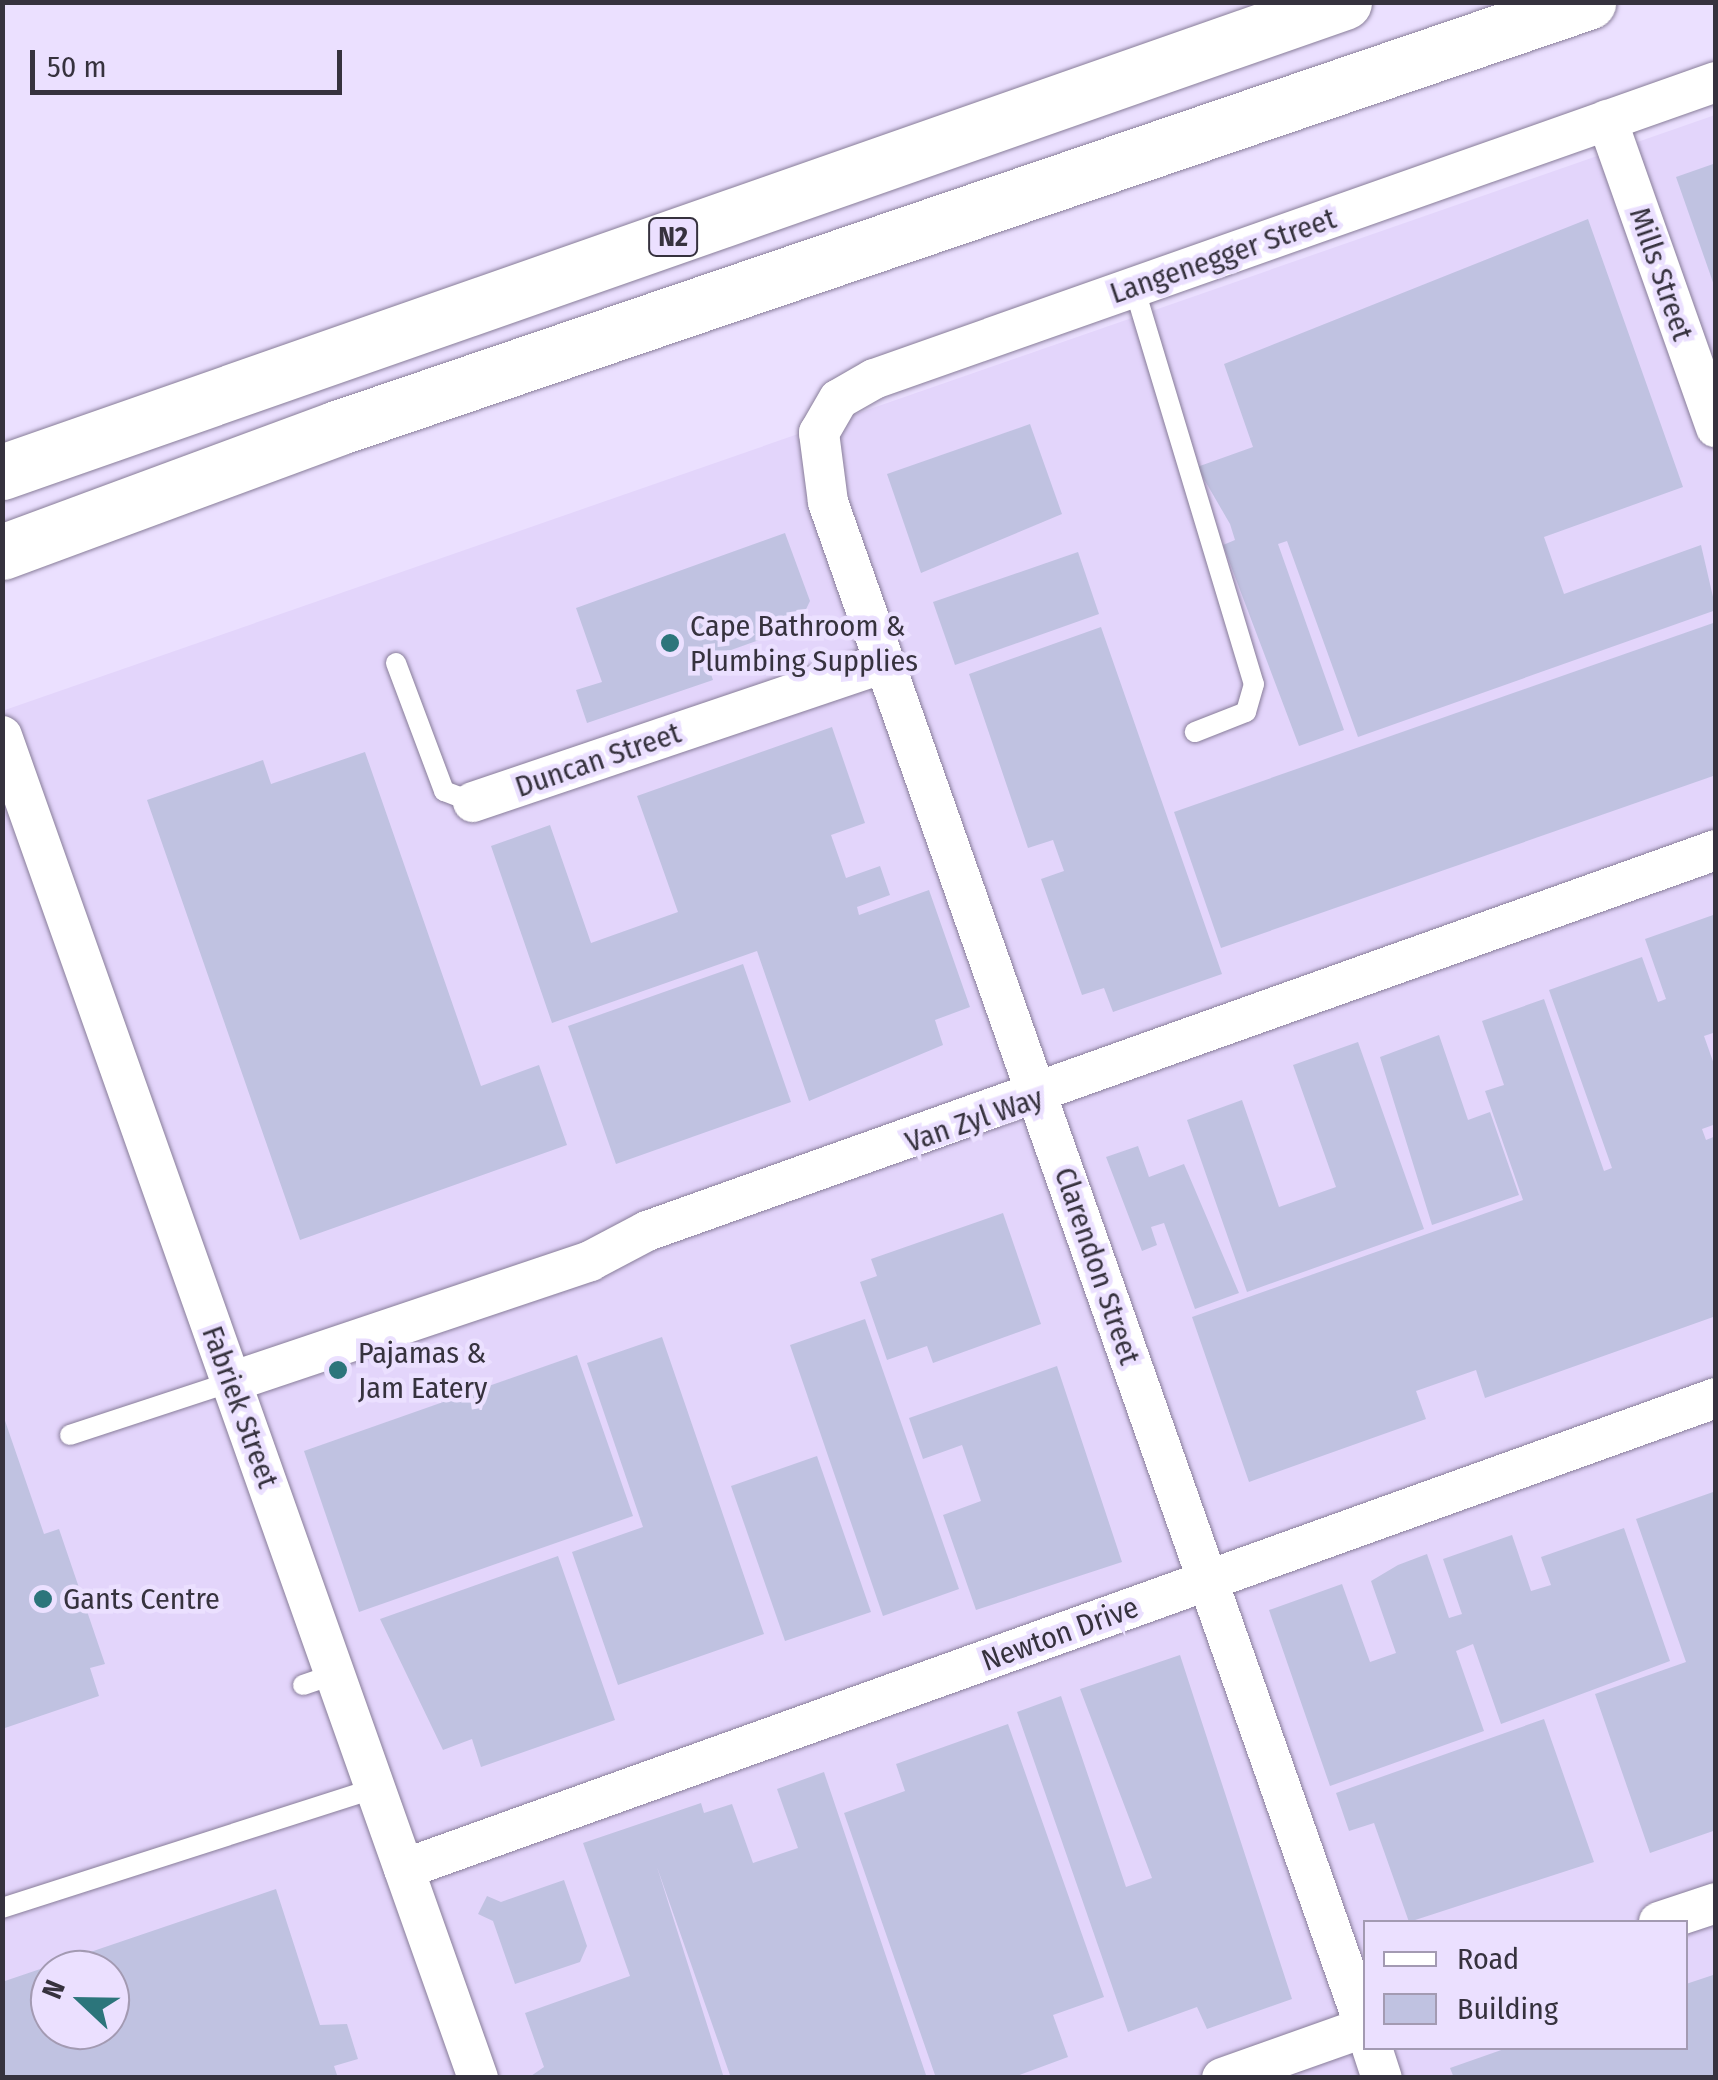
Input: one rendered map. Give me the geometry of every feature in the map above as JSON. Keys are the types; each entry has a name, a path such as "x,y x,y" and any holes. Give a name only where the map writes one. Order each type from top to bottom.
{"highway":[{"name":"N2","path":"2,472 1344,2"},
{"name":"N2","path":"2,552 337,428 1588,2"}],"street":[{"name":"Langenegger Street","path":"828,502 819,434 855,387 1716,82"},
{"name":"Mills Street","path":"1607,120 1716,427"},
{"name":"Clarendon Street","path":"828,502 1363,2022"},
{"name":"Duncan Street","path":"473,802 884,663"},
{"name":"Fabriek Street","path":"2,736 231,1382 319,1680 375,1788 478,2078"},
{"name":"Van Zyl Way","path":"231,1382 1038,1099 1716,850"},
{"name":"Newton Drive","path":"404,1869 1716,1398"},
{"path":"1665,1920 1716,1902"},
{"path":"1222,2078 1363,2029"},
{"path":"1373,2050 1382,2078"}],"lane":[{"path":"1134,287 1254,684 1246,712 1195,732"},
{"name":"Duncan Street","path":"396,663 444,791 473,802"},
{"path":"70,1435 231,1382"},
{"path":"2,1908 375,1788"}],"shaded area":[{"path":"1715,115 1715,2077 3,2077 2,711"}],"building":[{"path":"1716,163 1716,288 1715,288 1676,177"},
{"path":"1588,219 1683,487 1544,537 1564,594 1701,545 1716,610 1358,737 1287,541 1278,544 1344,730 1299,746 1223,545 1235,540 1230,524 1197,467 1253,447 1224,364"},
{"path":"1030,424 1062,514 921,573 887,474"},
{"name":"Cape Bathroom & Plumbing Supplies","path":"785,533 810,601 798,626 706,659 713,680 587,723 576,690 602,682 576,608"},
{"path":"1078,552 1099,614 955,665 933,602"},
{"path":"1716,622 1716,775 1221,948 1174,812"},
{"path":"1101,627 1222,974 1113,1012 1104,988 1082,995 1041,879 1064,871 1053,840 1028,848 969,674"},
{"path":"832,727 865,823 831,835 846,878 880,866 890,895 857,907 859,915 929,890 970,1007 935,1020 943,1045 809,1101 757,951 552,1023 491,846 550,825 591,943 678,912 637,796"},
{"path":"365,752 481,1086 539,1065 567,1145 300,1240 147,800 263,760 271,784"},
{"path":"1716,914 1716,1032 1704,1036 1716,1070 1716,1124 1702,1129 1706,1140 1716,1136 1716,1316 1485,1398 1476,1370 1416,1391 1426,1419 1249,1482 1192,1317 1523,1200 1485,1091 1504,1085 1482,1021 1544,999 1604,1171 1612,1168 1549,990 1642,957 1658,1002 1666,999 1645,939"},
{"path":"743,964 791,1102 616,1164 568,1026"},
{"path":"1439,1035 1468,1120 1490,1112 1519,1195 1432,1225 1380,1057"},
{"path":"1358,1042 1424,1229 1247,1292 1187,1120 1242,1100 1279,1207 1336,1187 1293,1065"},
{"path":"1138,1146 1149,1177 1184,1164 1239,1293 1195,1309 1164,1223 1151,1227 1157,1245 1142,1251 1106,1157"},
{"path":"1003,1213 1041,1324 933,1363 927,1346 887,1360 860,1282 877,1276 871,1259"},
{"path":"865,1319 959,1589 883,1616 790,1345"},
{"path":"662,1337 764,1634 618,1685 572,1552 643,1527 587,1363"},
{"path":"577,1355 633,1516 359,1612 304,1451"},
{"path":"1057,1366 1122,1562 976,1610 943,1515 981,1501 962,1445 923,1459 909,1418"},
{"name":"Gants Centre","path":"2,1412 44,1534 59,1529 105,1664 90,1668 99,1696 2,1729"},
{"path":"817,1456 871,1612 785,1641 731,1486"},
{"path":"1716,1491 1716,1830 1650,1853 1595,1694 1686,1662 1636,1519"},
{"path":"1624,1528 1670,1661 1501,1724 1473,1644 1456,1651 1484,1731 1330,1786 1269,1610 1342,1584 1370,1662 1396,1653 1371,1581 1398,1565 1427,1554 1449,1618 1462,1614 1443,1559 1512,1535 1531,1591 1551,1585 1541,1557"},
{"path":"558,1556 615,1720 481,1767 472,1739 443,1750 380,1619"},
{"path":"1180,1655 1292,1999 1207,2029 1197,2007 1128,2032 1017,1712 1061,1696 1126,1887 1152,1878 1080,1689"},
{"path":"1544,1719 1594,1862 1408,1920 1374,1823 1349,1831 1336,1793"},
{"path":"1008,1724 1104,1997 1053,2015 1068,2057 1011,2078 936,2078 844,1813 905,1791 896,1764"},
{"path":"824,1772 927,2078 731,2078 657,1867 724,2078 528,2078 544,2067 525,2013 630,1976 583,1843 701,1803 704,1813 732,1804 753,1863 798,1848 777,1789"},
{"path":"564,1880 587,1946 580,1962 515,1984 493,1921 478,1914 487,1896 501,1902"},
{"path":"276,1889 320,2025 347,2024 358,2059 334,2066 338,2078 2,2078 2,1982 30,1972 30,2050 130,2050 130,1950 96,1950"},
{"path":"1716,1974 1716,2078 1454,2078 1450,2068 1501,2050 1688,2050 1688,1983"}],"place":[{"name":"Cape Bathroom & Plumbing Supplies","path":"670,643"},
{"name":"Pajamas & Jam Eatery","path":"338,1370"},
{"name":"Gants Centre","path":"43,1599"}]}
